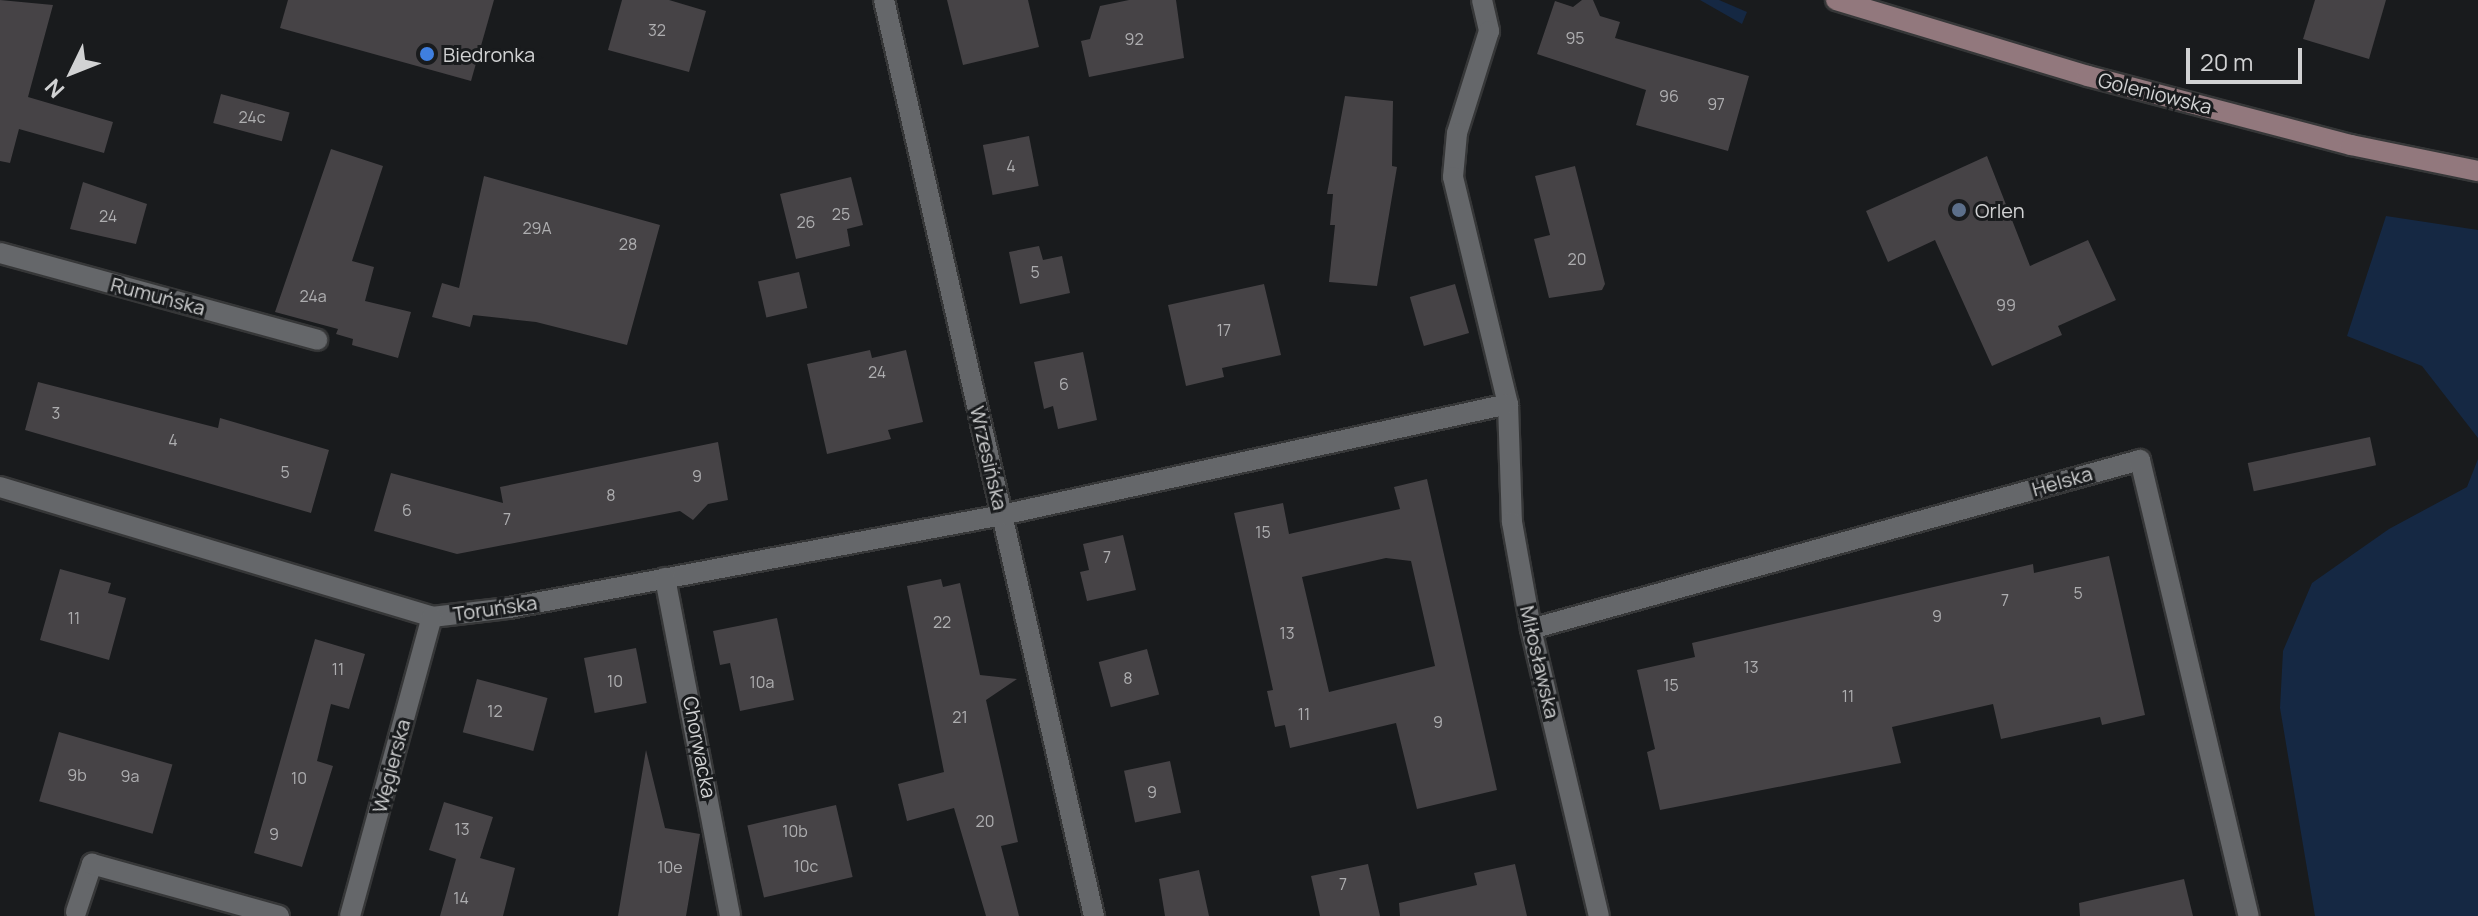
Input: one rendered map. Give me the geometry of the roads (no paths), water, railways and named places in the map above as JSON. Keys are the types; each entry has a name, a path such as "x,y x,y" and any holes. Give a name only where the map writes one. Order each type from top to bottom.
{"street":[{"name":"Wrzesińska","path":"884,0 1094,916"},
{"name":"Miłosławska","path":"1482,0 1489,31 1457,133 1453,177 1508,404 1512,522 1531,629 1599,916"},
{"name":"Goleniowska","path":"1836,0 2088,76 2351,145 2478,171"},
{"name":"Rumuńska","path":"0,253 317,340"},
{"path":"1002,515 1508,404"},
{"name":"Helska","path":"1531,629 2140,460 2249,916"},
{"name":"Toruńska","path":"0,487 432,617 665,578 1002,515"},
{"name":"Chorwacka","path":"665,578 730,916"},
{"name":"Węgierska","path":"350,916 432,617"},
{"path":"76,912 92,864 279,916"}],"place":[{"name":"Biedronka","path":"427,54"},
{"name":"Orlen","path":"1959,210"}]}
